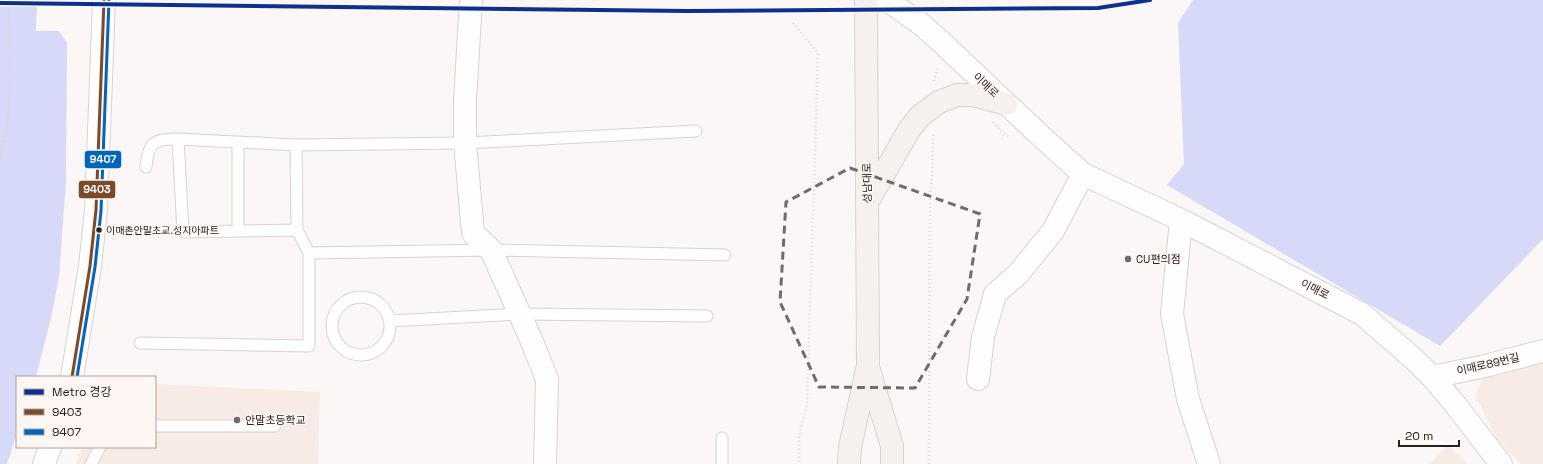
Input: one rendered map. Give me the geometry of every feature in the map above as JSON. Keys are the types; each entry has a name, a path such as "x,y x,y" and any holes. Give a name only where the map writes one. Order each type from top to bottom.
{"main road":[{"name":"성남대로","path":"849,464 850,447 868,365 866,0"},
{"path":"867,202 909,130 920,116 939,102 957,95 973,95 1006,104"},
{"name":"성남대로","path":"868,365 892,446 892,464"}],"street":[{"path":"72,376 89,274 96,210 104,0"},
{"path":"471,0 465,101 465,143 473,232 491,250 547,379 545,464"},
{"name":"이매로","path":"887,0 922,25 1083,174 1181,220 1362,314 1415,360 1432,377 1501,464"},
{"path":"978,379 983,337 995,294 1018,274 1053,231 1083,174"},
{"path":"1181,220 1172,314 1188,399 1209,464"},
{"name":"이매로89번길","path":"1432,377 1481,367 1542,347"},
{"path":"44,464 50,448"}],"lane":[{"path":"146,167 147,156 152,144 163,138 296,145 465,143 696,131"},
{"path":"178,139 183,232 298,230"},
{"path":"238,142 238,231"},
{"path":"140,343 309,346 309,253 298,230 296,145"},
{"path":"309,253 491,250 725,255"},
{"path":"357,297 373,299 382,305 388,314 390,321 390,331 382,346 374,352 366,355 356,355 347,352 339,346 332,334 331,323 335,311 347,300 357,297"},
{"path":"390,321 519,314 707,316"},
{"path":"156,426 275,426"},
{"path":"722,438 722,464"},
{"path":"91,464 99,448"}],"path":[{"path":"0,157 6,136 11,90 8,0"},
{"path":"793,23 818,53 808,404 799,437 799,464"},
{"path":"929,464 930,195 932,186 932,144 935,129"}],"highlighted area":[{"path":"850,168 980,214 967,299 915,388 819,387 780,302 786,202"}],"shaded area":[{"path":"0,0 37,0 36,31 59,31 67,43 66,182 59,277 51,318 36,376 16,376 16,436 7,464 0,464"},
{"path":"1193,0 1543,0 1543,239 1440,346 1167,185 1184,164 1178,23"},
{"path":"1543,362 1543,464 1521,464 1496,438 1476,396 1483,377"},
{"name":"안말초등학교","path":"156,384 320,392 318,464 76,464 82,448 156,448"},
{"path":"1448,445 1468,464 1430,464"}],"metro line":[{"name":"경강","path":"0,3 688,11 1098,8 1150,0"}],"transit line":[{"name":"9403","path":"72,376 90,266 96,210 104,0"},
{"name":"9407","path":"77,376 95,267 101,211 109,0"}],"place":[{"name":"이매촌안말초교.성지아파트","path":"99,230"},
{"name":"CU편의점","path":"1128,259"},
{"name":"안말초등학교","path":"237,420"}]}
